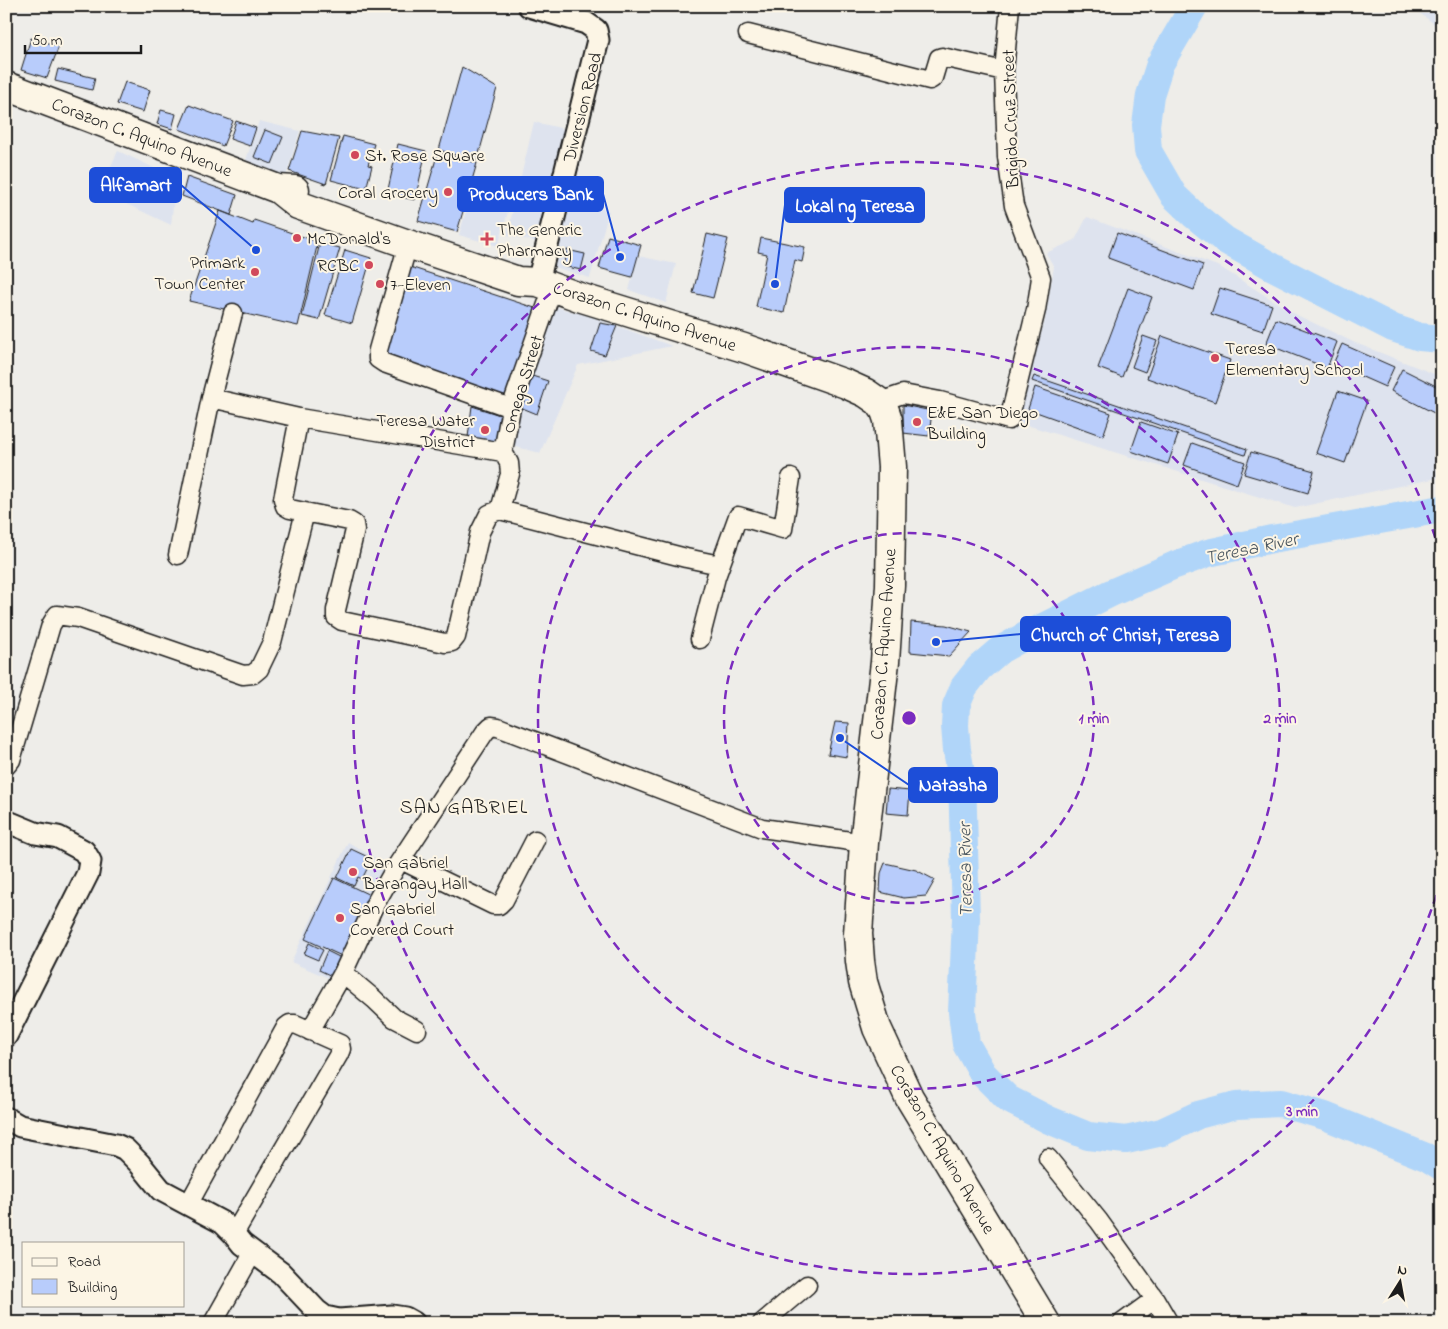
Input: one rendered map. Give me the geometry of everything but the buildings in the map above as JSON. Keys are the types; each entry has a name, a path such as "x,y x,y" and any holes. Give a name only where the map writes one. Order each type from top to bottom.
{"main road":[{"name":"Corazon C. Aquino Avenue","path":"6,86 278,189 298,205 518,281 545,284 744,348 846,384 866,393 879,402 888,420 892,467 890,585 884,662 864,843 858,934 863,982 876,1028 909,1097 1046,1323"},
{"name":"Corazon C. Aquino Avenue","path":"278,189 301,190 522,268 545,284"}],"street":[{"name":"Diversion Road","path":"529,6 586,23 596,30 598,40 545,284"},
{"name":"Brigido Cruz Street","path":"879,402 903,394 940,401 1009,420 1036,310 1041,278 1014,206 1007,157 1004,71 1010,6"},
{"path":"748,34 930,80 933,78 939,58 942,57 1004,71"},
{"path":"408,244 378,350 378,359 384,363 511,408"},
{"name":"Omega Street","path":"500,510 510,474 509,463 503,452 511,408 545,284"},
{"path":"178,556 211,398 233,313"},
{"path":"211,398 299,418 503,452"},
{"path":"299,418 283,499 284,506 290,509 349,521 354,524 355,530 336,610 336,616 342,621 445,643 452,642 456,637 480,532 488,514 500,510 686,558 720,564"},
{"path":"700,639 720,564 738,516 783,529 791,478"},
{"path":"6,766 11,760 51,625 57,615 78,618 243,675 253,674 259,669 272,642 305,512"},
{"path":"310,1031 342,973 375,904 401,860 485,732 491,726 498,727 762,828 864,843"},
{"path":"6,821 35,833 58,837 84,851 90,861 88,873 6,1036"},
{"path":"401,860 493,905 499,905 504,900 535,840"},
{"path":"342,973 394,1018 417,1030"},
{"path":"188,1205 286,1027 290,1024 295,1024 340,1044 339,1054 234,1234"},
{"path":"6,1118 20,1126 116,1145 125,1149 161,1190 223,1223 242,1244 281,1273 325,1317 339,1320 392,1316 405,1318 414,1323"},
{"path":"1048,1158 1100,1221 1156,1299 1169,1323"},
{"path":"214,1323 253,1252"},
{"path":"762,1323 807,1285"},
{"path":"1122,1323 1156,1299"}],"shaded area":[{"path":"1410,6 1442,6 1442,29 1440,28"},
{"path":"259,121 300,131 286,176 246,160"},
{"path":"534,122 565,129 537,242 507,235"},
{"path":"118,151 178,179 171,225 99,191"},
{"path":"471,194 510,205 498,246 459,235"},
{"path":"570,199 609,211 590,278 551,266"},
{"name":"Teresa Elementary School","path":"1087,217 1220,267 1293,313 1353,342 1442,377 1442,477 1295,508 1017,422 1045,320 1054,267 1046,253 1075,240"},
{"path":"638,256 676,264 666,303 629,290"},
{"path":"552,306 592,317 672,346 578,365 540,453 509,445"},
{"path":"348,842 404,875 378,911 345,985 291,962"}],"waterway":[{"name":"Teresa River","path":"1194,6 1160,64 1150,95 1146,125 1148,151 1174,196 1225,240 1273,267 1393,328 1420,337 1442,339"},
{"name":"Teresa River","path":"1442,509 1272,539 1208,553 1111,593 1000,650 979,668 964,687 956,706 955,726 962,779 966,918 962,1012 966,1044 983,1074 1008,1099 1049,1120 1088,1136 1126,1140 1162,1132 1198,1115 1236,1105 1281,1103 1325,1116 1426,1157 1442,1167"}],"place":[{"name":"St. Rose Square","path":"355,155"},
{"name":"Coral Grocery","path":"448,192"},
{"name":"McDonald's","path":"297,238"},
{"name":"The Generic Pharmacy","path":"487,239"},
{"name":"Alfamart","path":"256,250"},
{"name":"Producers Bank","path":"620,257"},
{"name":"RCBC","path":"369,265"},
{"name":"Primark Town Center","path":"255,272"},
{"name":"7-Eleven","path":"380,284"},
{"name":"Lokal ng Teresa","path":"775,284"},
{"name":"Teresa Elementary School","path":"1215,358"},
{"name":"E&E San Diego Building","path":"917,422"},
{"name":"Teresa Water District","path":"485,430"},
{"name":"Church of Christ, Teresa","path":"936,642"},
{"name":"Natasha","path":"840,738"},
{"name":"San Gabriel Barangay Hall","path":"353,872"},
{"name":"San Gabriel Covered Court","path":"340,918"}],"district":[{"name":"SAN GABRIEL","path":"464,806"}]}
